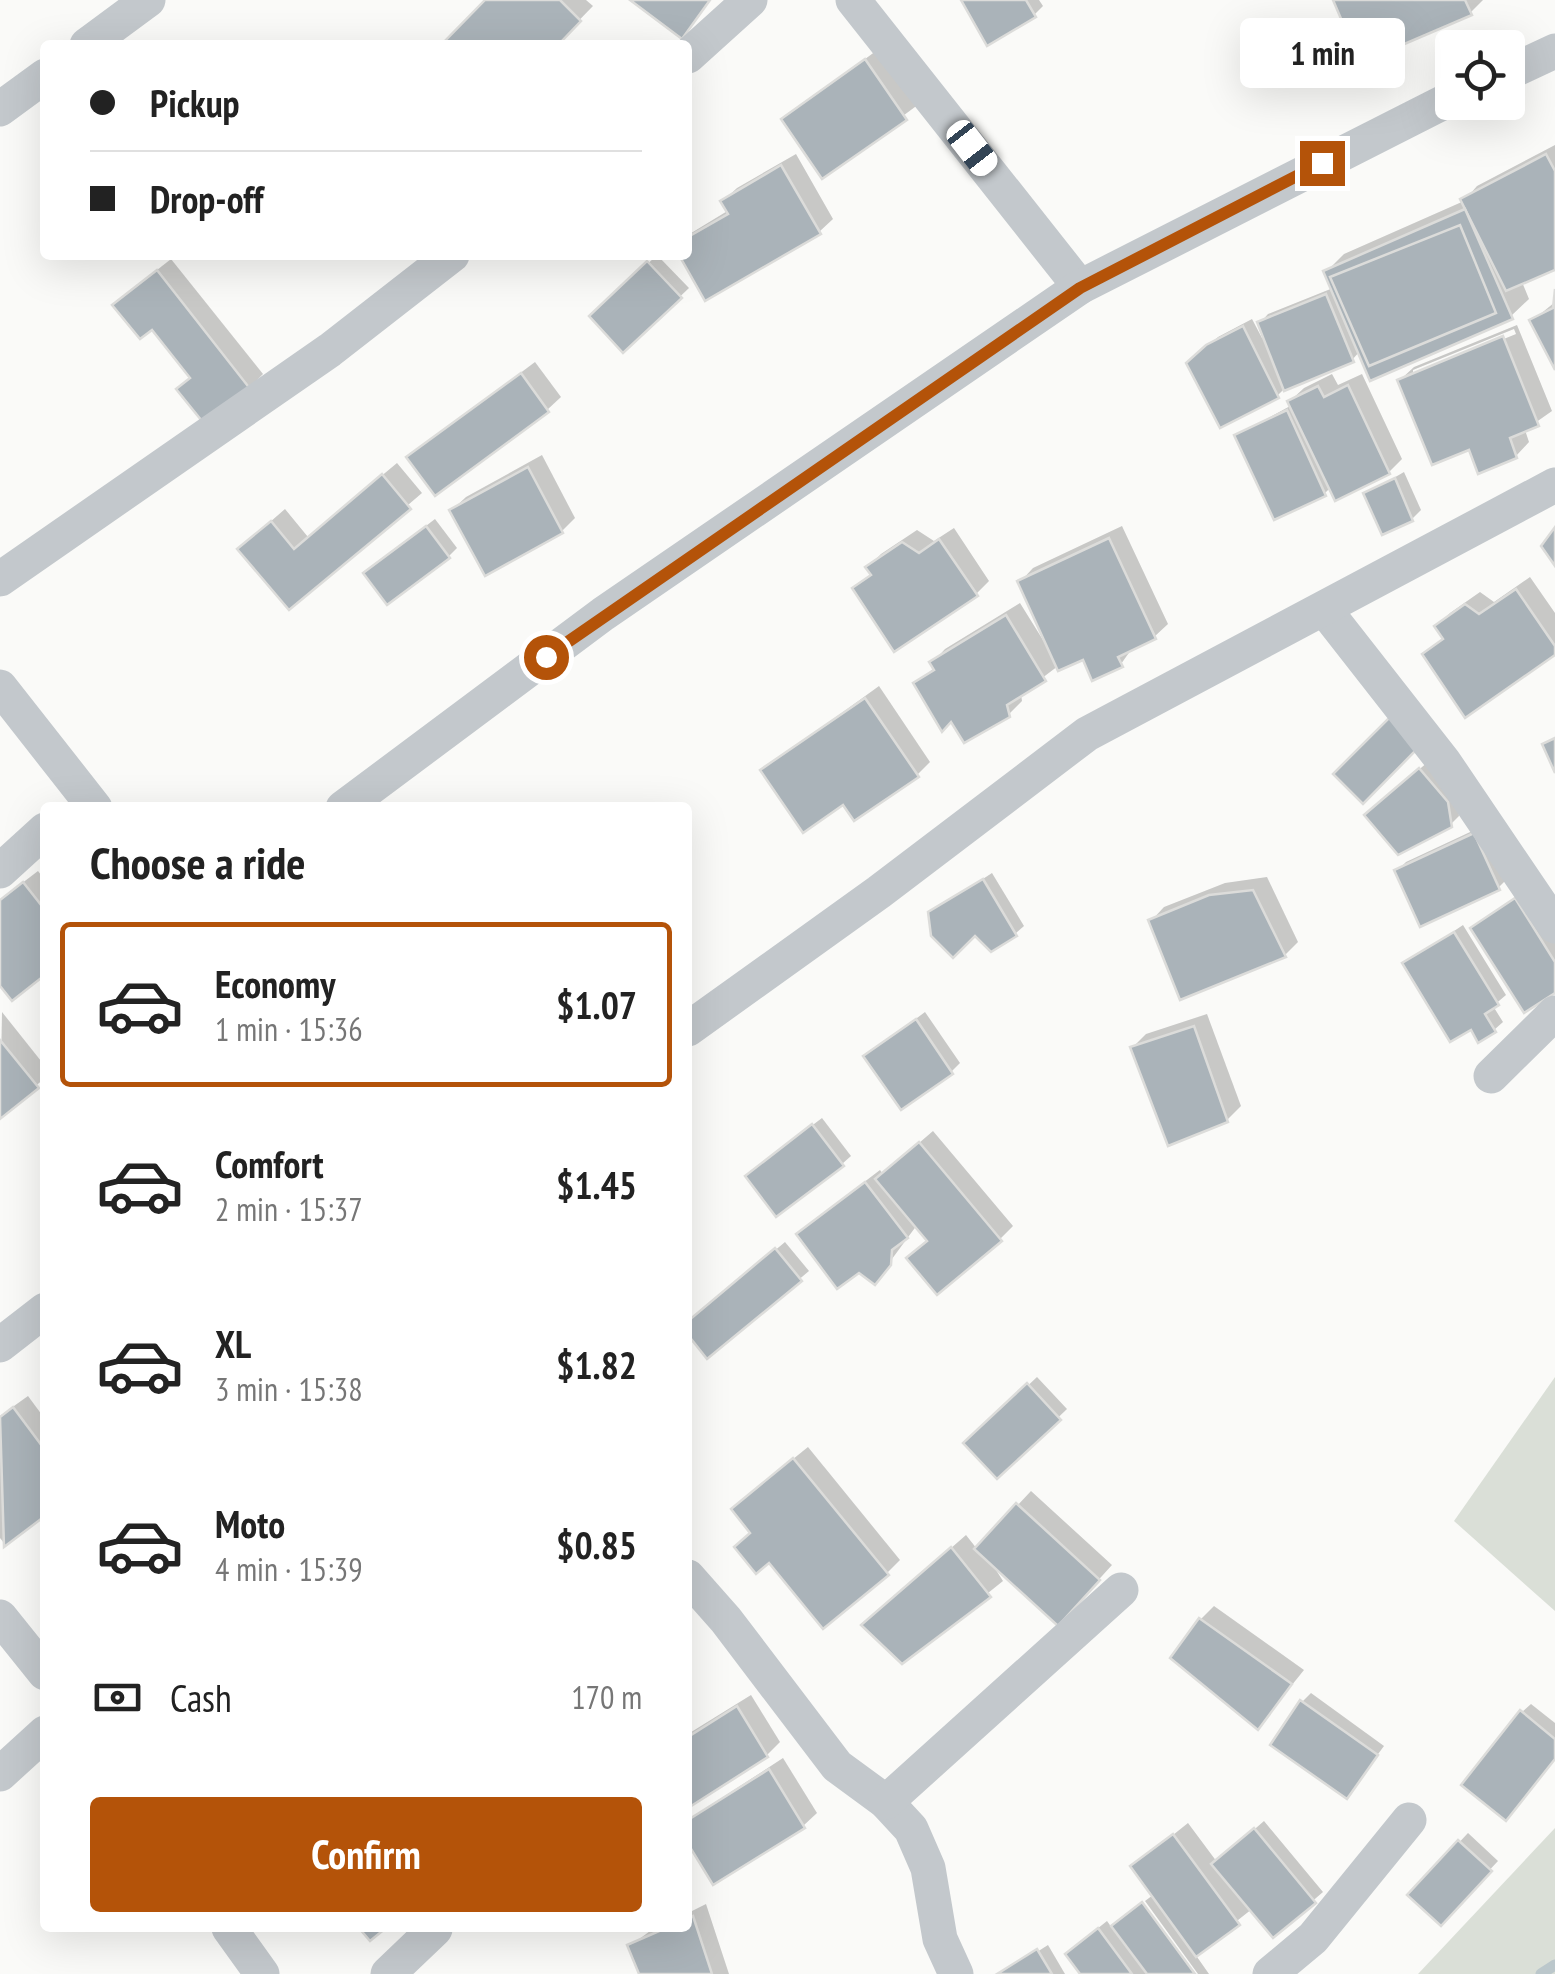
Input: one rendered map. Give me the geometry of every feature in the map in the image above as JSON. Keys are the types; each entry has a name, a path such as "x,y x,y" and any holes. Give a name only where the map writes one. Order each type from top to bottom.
{"street":[{"path":"94,40 148,0"},
{"path":"692,52 750,0"},
{"path":"852,0 1080,288"},
{"path":"1525,65 1555,51"},
{"path":"0,110 40,80"},
{"path":"351,802 604,614 1080,288 1435,107"},
{"path":"0,579 330,350 446,260"},
{"path":"692,1026 880,892 1087,734 1555,485"},
{"path":"1325,610 1444,762 1555,926"},
{"path":"0,687 83,802"},
{"path":"0,870 40,834"},
{"path":"1490,1076 1555,1014"},
{"path":"0,1345 40,1314"},
{"path":"692,1582 837,1766 886,1802 912,1829 928,1868 940,1939 956,1974"},
{"path":"886,1802 1121,1590"},
{"path":"0,1617 40,1667"},
{"path":"0,1774 40,1738"},
{"path":"1270,1974 1313,1938 1408,1820"},
{"path":"233,1932 262,1974"},
{"path":"388,1974 432,1932"}],"shaded area":[{"path":"1555,1377 1555,1611 1454,1521"},
{"path":"1555,1828 1555,1974 1418,1974"}],"building":[{"path":"485,0 560,0 581,21 563,40 446,40"},
{"path":"630,0 710,0 682,39"},
{"path":"961,0 1026,0 1036,17 987,46"},
{"path":"1333,0 1465,0 1472,15 1360,63"},
{"path":"865,59 907,120 822,179 781,119"},
{"path":"1546,154 1555,171 1555,270 1506,291 1460,199"},
{"path":"781,165 821,234 705,301 682,260 692,260 692,235 728,214 720,201"},
{"path":"1465,209 1513,319 1370,381 1323,271"},
{"path":"1460,225 1496,313 1369,366 1330,277"},
{"path":"647,261 682,298 623,353 589,316"},
{"path":"157,270 251,390 206,426 176,389 190,378 152,330 140,339 112,305"},
{"path":"1555,289 1555,370 1529,320 1553,308"},
{"path":"1326,294 1354,362 1284,391 1257,322"},
{"path":"1243,326 1279,398 1220,428 1186,363 1206,345"},
{"path":"1503,336 1539,426 1510,438 1517,458 1478,474 1469,450 1432,465 1397,380"},
{"path":"521,373 549,412 435,496 406,457"},
{"path":"1348,385 1390,474 1335,501 1287,401 1318,386 1324,397"},
{"path":"1287,410 1326,496 1274,520 1234,435"},
{"path":"528,467 563,533 485,576 449,510"},
{"path":"382,474 411,509 289,610 237,549 271,521 294,549"},
{"path":"1395,478 1413,521 1382,535 1363,493"},
{"path":"426,526 450,558 387,605 363,573"},
{"path":"1555,527 1555,566 1541,546"},
{"path":"1109,538 1156,639 1118,657 1123,667 1092,681 1083,660 1058,671 1017,581"},
{"path":"939,539 978,596 894,652 852,588 871,575 865,567 902,542 919,553"},
{"path":"1516,589 1555,646 1555,655 1465,718 1422,654 1443,639 1434,626 1465,604 1479,614"},
{"path":"1006,615 1046,681 1007,705 1010,717 964,743 951,722 942,732 913,683 934,670 929,662"},
{"path":"865,698 919,777 854,821 843,805 803,833 760,770"},
{"path":"1392,715 1421,745 1363,804 1333,774"},
{"path":"1555,738 1555,773 1542,744"},
{"path":"1419,768 1448,802 1452,827 1398,855 1364,815"},
{"path":"1474,833 1500,890 1420,927 1394,870"},
{"path":"983,879 1017,936 991,952 975,936 953,958 931,936 928,912"},
{"path":"23,882 40,904 40,979 12,1001 0,986 0,900"},
{"path":"1253,890 1286,957 1180,1000 1148,920 1209,895"},
{"path":"1515,898 1555,962 1555,993 1524,1013 1470,928"},
{"path":"1454,932 1499,1005 1485,1014 1496,1032 1478,1043 1471,1030 1450,1042 1402,963"},
{"path":"916,1019 953,1074 901,1110 863,1056"},
{"path":"1194,1026 1228,1122 1168,1146 1130,1047"},
{"path":"0,1040 39,1088 0,1119"},
{"path":"812,1124 844,1166 776,1217 745,1176"},
{"path":"919,1142 1002,1241 937,1295 906,1258 927,1241 875,1179"},
{"path":"865,1182 908,1238 892,1250 891,1265 875,1285 859,1273 837,1289 796,1234"},
{"path":"775,1248 802,1281 707,1359 692,1340 692,1318"},
{"path":"1027,1383 1061,1420 997,1479 963,1443"},
{"path":"13,1407 40,1443 40,1520 4,1547 0,1417"},
{"path":"793,1458 889,1575 823,1629 769,1563 756,1574 734,1547 750,1533 731,1509"},
{"path":"1016,1503 1100,1580 1058,1626 974,1549"},
{"path":"951,1547 991,1597 902,1664 861,1625"},
{"path":"1199,1618 1292,1684 1258,1730 1170,1658"},
{"path":"1300,1700 1378,1755 1347,1799 1270,1745"},
{"path":"737,1706 768,1757 692,1805 692,1734"},
{"path":"1520,1710 1555,1739 1555,1759 1506,1821 1461,1785"},
{"path":"769,1769 805,1828 713,1885 692,1851 692,1817"},
{"path":"1254,1828 1316,1903 1273,1938 1211,1864"},
{"path":"1173,1834 1240,1925 1196,1957 1130,1866"},
{"path":"1458,1840 1492,1871 1441,1926 1407,1895"},
{"path":"1142,1902 1195,1974 1147,1974 1111,1926"},
{"path":"692,1916 712,1974 639,1974 627,1945 657,1932 692,1932"},
{"path":"1098,1928 1132,1974 1080,1974 1065,1954"},
{"path":"362,1932 381,1932 370,1941"},
{"path":"1037,1949 1052,1974 997,1974"}],"waterway":[{"path":"1541,1974 1555,1965"}],"route":[{"path":"546,657 1080,288 1322,163"}]}
